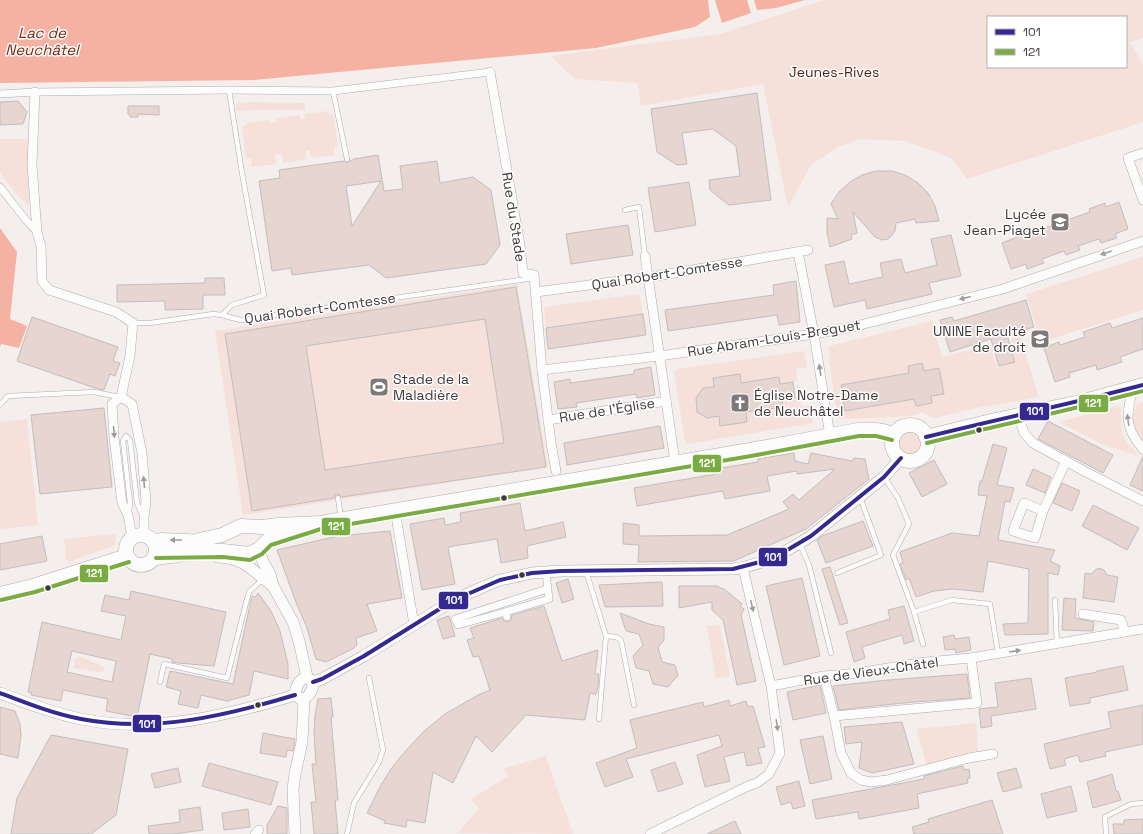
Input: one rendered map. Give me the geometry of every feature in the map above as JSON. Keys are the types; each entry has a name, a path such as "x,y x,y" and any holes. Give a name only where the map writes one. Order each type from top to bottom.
{"main road":[{"path":"926,437 1138,387"},
{"path":"914,426 923,432 926,437 928,445 921,457 918,459 909,461 901,458 897,455 892,445 894,435 902,427 914,426"},
{"path":"148,546 145,564 137,564 130,560 127,556 126,549 129,541 148,546 243,554 259,549 268,540 320,523 341,519 870,429 879,430 894,435"},
{"path":"199,540 222,535 241,526 263,528 278,525 320,523"},
{"path":"148,546 161,540 199,540 217,543 249,532 256,537 259,543 259,549"},
{"path":"0,594 33,586 127,556"}],"street":[{"path":"0,94 35,92 230,90 334,91 490,72"},
{"name":"Rue du Stade","path":"490,72 520,246 523,273 534,275 535,278 542,370 556,471"},
{"path":"35,92 32,165 37,232 42,246 42,281 49,290 116,312 133,323 130,356 121,397 112,404 112,416 122,503 148,546 162,559 167,557 223,557 238,561 252,568 273,586"},
{"path":"1143,153 1128,158 1143,200"},
{"path":"0,187 37,232"},
{"name":"Rue Abram-Louis-Breguet","path":"542,370 659,356 814,334 852,327 1003,289 1143,241"},
{"name":"Quai Robert-Comtesse","path":"536,292 648,277 808,250"},
{"path":"798,252 814,334 830,436"},
{"path":"645,256 675,462"},
{"path":"1138,387 1128,408 1127,420 1131,432 1143,449"},
{"path":"121,397 132,404 135,413 142,453 146,501 144,517 148,546"},
{"name":"Rue de l'Église","path":"548,420 666,401"},
{"path":"1018,415 1022,429 1026,437 1032,443 1143,501"},
{"path":"310,680 322,679 364,656 454,600 500,580 546,572 733,569 755,565 800,544 811,536 884,477 901,458"},
{"path":"1043,511 1066,462"},
{"path":"395,510 414,625"},
{"path":"0,693 37,707 81,720 135,726 188,721 300,697 307,697 313,687 299,641 292,622 273,586 270,574 263,562 259,549"},
{"path":"185,557 211,551"},
{"path":"650,834 757,783 769,774 780,753 771,686 743,568"},
{"path":"546,572 549,599 506,614 458,625 455,619 547,589"},
{"path":"1084,614 1121,620 1125,632"},
{"name":"Rue de Vieux-Châtel","path":"771,686 824,676 857,673 926,662 971,658 1143,629"},
{"path":"834,716 977,703 971,658"},
{"path":"824,676 841,753 851,773 860,780 871,782 887,780 969,758 993,754"},
{"path":"295,834 293,789 302,742 300,697"}],"lane":[{"path":"222,315 232,305 264,295 242,173 230,90"},
{"path":"334,91 347,159"},
{"path":"625,210 639,207 645,256"},
{"name":"Quai Robert-Comtesse","path":"133,323 150,323 214,314 240,320 535,278"},
{"path":"0,405 8,396 94,392 121,397"},
{"path":"128,515 130,503 123,441 126,436 130,440 137,503 144,517"},
{"path":"884,477 898,498 909,524 893,556 914,612 923,644"},
{"path":"838,573 880,555 860,497"},
{"path":"338,498 341,519"},
{"path":"800,544 808,565 831,653"},
{"path":"586,571 606,636 598,719"},
{"path":"160,682 164,664 228,678 247,599 250,592 263,579"},
{"path":"914,612 952,600 990,604 998,653"},
{"path":"1055,600 1057,644"},
{"path":"606,636 616,637 622,640 634,705"},
{"path":"347,834 354,803 379,762 383,750 369,678"},
{"path":"1106,834 1105,817 1131,804 1143,803"}],"green space":[{"name":"Jeunes-Rives","path":"824,0 1143,0 1143,38 1130,42 1143,65 1143,122 967,179 951,158 933,151 905,141 860,139 838,147 811,165 788,207 763,84 641,106 638,83 575,79 550,56 720,34"},
{"path":"236,103 305,103 305,110 236,111"},
{"path":"329,111 329,115 333,114 338,146 334,147 335,155 311,158 310,150 305,151 306,159 283,163 282,154 275,155 276,164 252,167 251,158 246,159 242,126 246,126 246,123 270,120 270,123 277,122 276,118 300,115 300,119 305,118 305,114"},
{"path":"0,139 28,139 29,206 17,195 0,172"},
{"path":"1143,257 1143,310 1041,342 1026,294"},
{"name":"Stade de la Maladière","path":"517,284 548,467 243,515 215,331"},
{"path":"639,294 643,314 546,328 544,307"},
{"path":"932,321 942,357 991,345 997,368 1016,361 1010,339 1020,336 1039,397 977,408 935,418 922,412 916,415 895,417 840,419 837,415 831,374 829,346"},
{"path":"804,351 807,368 796,369 797,381 780,384 778,377 741,383 740,374 713,378 714,387 703,388 696,398 697,412 707,418 719,416 721,426 747,422 746,412 783,407 782,399 800,397 801,407 811,405 813,423 688,444 685,441 674,373 677,369"},
{"path":"1143,402 1143,442 1132,422 1137,404"},
{"path":"1118,406 1121,409 1123,435 1139,455 1102,444 1059,422"},
{"path":"27,419 38,525 0,529 0,422"},
{"path":"909,432 917,435 920,443 917,451 909,454 901,451 898,443 901,435"},
{"path":"116,534 115,545 69,562 65,559 66,548 63,539"},
{"path":"720,625 730,676 716,678 707,626"},
{"path":"79,656 101,666 104,668 104,671 98,672 74,668 75,659"},
{"path":"976,723 978,753 927,767 917,729"},
{"path":"546,756 573,834 458,833 479,808 470,800 508,776 503,769"}],"water":[{"name":"Lac de Neuchâtel","path":"0,0 708,0 710,17 695,27 596,48 254,80 0,83"},
{"path":"715,0 747,0 751,13 722,23"},
{"path":"754,0 805,0 776,8 757,10"},
{"path":"0,228 17,252 10,319 27,326 19,348 1,344 0,347"}],"building":[{"path":"757,93 771,200 729,205 710,190 709,180 740,176 736,146 713,129 682,133 687,164 677,165 657,152 651,109"},
{"path":"18,101 27,112 23,124 0,125 0,102"},
{"path":"128,106 159,106 159,115 138,114 138,117 130,117 128,114"},
{"path":"378,155 384,191 403,189 400,166 437,161 440,183 473,177 491,190 500,245 486,264 386,278 369,265 292,275 291,268 272,271 259,181 280,178 279,170 344,161 347,163 354,159","holes":["381,181 352,226 346,186"]},
{"name":"Lycée Jean-Piaget","path":"876,171 892,171 905,175 918,183 928,193 935,206 939,221 916,223 915,219 896,223 895,231 892,235 888,239 882,240 875,237 853,212 857,233 851,235 852,239 830,247 827,233 827,218 838,219 831,204 839,192 850,182 862,175"},
{"path":"689,182 696,225 655,232 648,188"},
{"path":"1119,202 1128,229 1115,234 1117,238 1101,243 1099,239 1078,246 1080,250 1066,255 1064,251 1042,259 1044,263 1027,269 1026,264 1011,269 1002,243 1017,237 1016,234 1032,229 1033,232 1090,212 1089,209 1105,203 1106,207"},
{"path":"628,225 633,255 571,264 566,234"},
{"path":"951,235 961,276 929,283 932,294 867,309 865,300 834,307 825,265 844,261 849,284 883,277 880,263 901,259 905,273 937,265 931,239"},
{"path":"205,278 224,278 225,295 203,295 203,309 165,310 165,301 117,302 117,285 205,283"},
{"path":"796,281 800,322 779,325 777,315 668,331 665,310 774,295 773,285"},
{"path":"516,287 546,467 342,497 338,494 335,495 334,498 252,511 225,334","holes":["485,319 504,443 325,470 306,346"]},
{"name":"UNINE Faculté de droit","path":"1026,300 1034,327 1007,335 1015,362 999,366 991,339 950,352 940,320 952,317 954,321"},
{"path":"643,314 646,335 548,349 546,328"},
{"path":"32,317 118,347 113,361 120,363 115,376 110,374 104,390 17,361"},
{"name":"UNINE Faculté de droit","path":"1143,318 1143,349 1120,357 1122,362 1097,370 1096,365 1069,373 1070,377 1055,382 1044,348 1059,342 1060,345 1085,337 1083,332 1110,323 1112,328"},
{"path":"922,363 924,371 939,368 944,394 931,396 932,403 916,406 914,399 845,411 841,385 909,373 908,366"},
{"path":"651,367 655,395 637,398 636,394 576,403 577,407 558,409 554,382 570,379 570,383 634,374 634,370"},
{"name":"Église Notre-Dame de Neuchâtel","path":"740,374 741,383 779,377 780,384 793,382 795,398 782,399 783,407 746,412 747,422 720,426 719,416 707,418 697,412 696,398 703,388 714,387 713,378"},
{"path":"104,408 112,487 40,494 31,415"},
{"path":"1048,421 1113,455 1103,473 1038,439"},
{"path":"660,426 664,448 567,465 564,443"},
{"path":"993,444 1007,448 997,485 1014,488 1010,502 1005,501 998,540 1055,550 1050,561 1060,566 1058,575 1048,573 1048,634 1005,635 1003,624 1028,623 1029,569 988,561 983,592 953,589 934,591 916,597 909,578 906,580 900,564 903,563 900,552 952,533 979,536 987,496 978,495 980,481 982,481"},
{"path":"794,453 795,461 808,464 811,453 852,461 854,458 865,459 869,479 806,529 734,561 638,562 639,545 623,544 623,523 639,525 639,536 727,535 789,509 783,502 793,494 799,500 835,469 797,474 797,471 767,476 770,491 725,499 723,491 637,506 634,488 716,474 715,469 758,462 758,459"},
{"path":"1143,456 1143,491 1130,485"},
{"path":"934,460 947,484 922,497 909,473"},
{"path":"1033,469 1051,477 1045,493 1026,485"},
{"path":"1062,483 1080,491 1072,511 1053,503"},
{"path":"520,503 525,531 563,522 566,537 527,546 528,558 501,563 497,539 448,547 455,584 422,590 410,524 444,518 445,525 461,522 460,513"},
{"path":"1093,505 1139,528 1127,550 1082,526"},
{"path":"863,521 873,546 826,563 817,540 822,536"},
{"path":"390,531 402,598 367,604 377,631 356,638 357,645 354,648 326,662 316,659 306,625 277,550 338,536"},
{"path":"42,536 47,561 0,570 0,544"},
{"path":"830,567 848,623 840,625 822,569"},
{"path":"1099,568 1104,570 1107,575 1118,577 1114,602 1083,598 1085,573 1092,574"},
{"path":"802,578 820,656 784,665 766,586"},
{"path":"568,579 574,599 562,603 556,583"},
{"path":"662,582 663,606 605,607 599,585"},
{"path":"679,586 718,586 722,589 723,588 742,604 740,606 744,609 741,615 756,681 737,685 723,620 712,610 712,602 679,608"},
{"path":"131,591 226,612 214,666 172,662 172,659 150,654 137,717 106,711 108,699 63,690 61,701 31,695 32,693 28,692 42,622 121,640 126,616 101,611 105,595 129,600","holes":["72,651 116,661 112,682 67,672"]},
{"path":"258,593 271,611 280,631 288,664 288,679 254,671 249,695 227,701 201,695 198,708 178,704 181,691 166,687 170,671 233,684 252,596 256,597"},
{"path":"1064,598 1076,599 1075,618 1094,622 1093,631 1062,630"},
{"path":"544,606 562,661 598,650 595,674 599,674 598,688 596,694 590,693 585,720 526,715 492,752 476,736 453,783 433,772 425,823 407,820 406,827 384,823 385,821 367,813 391,769 423,732 445,714 478,695 490,690 479,656 473,657 467,640 474,638 470,628 502,618 504,621 508,622 511,620 512,615"},
{"path":"904,606 914,641 904,644 902,635 862,647 865,658 854,662 846,632 890,619 888,610"},
{"path":"620,613 649,624 664,627 664,640 658,647 662,662 675,665 678,675 668,687 653,684 649,671 636,668 633,656 643,645 639,634 626,631"},
{"path":"449,616 455,636 443,639 437,620"},
{"path":"954,635 955,639 969,637 971,650 956,653 955,649 945,650 943,637"},
{"path":"1123,666 1128,690 1090,698 1090,703 1070,706 1065,678"},
{"path":"967,674 970,698 839,710 833,686 888,680"},
{"path":"1031,678 1036,709 991,716 992,726 981,728 979,709 998,707 995,683"},
{"path":"820,685 826,713 793,720 787,692"},
{"path":"331,698 333,717 331,717 338,800 335,800 338,834 314,834 311,802 316,802 312,764 316,764 314,733 315,715 318,699"},
{"path":"729,700 730,706 746,701 748,707 753,706 765,747 758,748 762,763 747,766 744,752 724,757 730,781 705,787 697,755 722,746 719,735 626,759 633,777 605,787 596,763 637,748 630,720 703,702 704,707"},
{"path":"1143,705 1143,744 1105,752 1106,756 1080,762 1078,755 1064,759 1066,765 1050,769 1044,744 1111,728 1108,712"},
{"path":"0,707 15,711 20,724 21,735 18,758 0,754"},
{"path":"902,722 914,764 872,773 859,768 862,742 846,744 844,727"},
{"path":"263,733 295,739 293,751 287,750 286,757 260,753"},
{"path":"51,735 128,749 116,815 91,834 11,834 17,798"},
{"path":"823,736 832,779 810,784 800,740"},
{"path":"675,762 683,784 658,792 651,770"},
{"path":"209,763 278,782 271,805 202,786"},
{"path":"963,766 964,770 969,769 970,778 967,779 968,783 917,794 919,808 859,819 858,812 816,819 812,800 924,779 924,776"},
{"path":"178,768 181,782 155,788 151,774"},
{"path":"1016,768 1022,787 1003,792 997,773"},
{"path":"1112,774 1116,791 1118,791 1121,800 1093,808 1087,782"},
{"path":"799,781 805,806 793,809 791,802 781,805 776,787"},
{"path":"1071,786 1077,811 1047,818 1041,794"},
{"path":"992,800 1003,834 914,834 912,827 929,822 928,819"},
{"path":"278,806 287,808 287,834 267,834 267,825"},
{"path":"200,807 203,830 174,834 149,834 148,826 180,822 179,810"},
{"path":"248,809 250,827 224,830 222,813"},
{"path":"1143,819 1143,834 1114,834 1113,824 1124,824 1124,820"},
{"path":"735,821 741,834 707,834"}],"transit line":[{"name":"101","path":"926,437 1143,385"},
{"name":"121","path":"927,443 1143,391"},
{"name":"121","path":"156,558 223,557 250,560 262,554 271,545 321,529 751,456 859,436 876,436 892,440"},
{"name":"101","path":"313,682 322,679 364,656 454,600 500,580 532,573 561,571 733,569 764,561 784,552 811,536 884,477 901,458"},
{"name":"121","path":"1,600 35,592 129,562"},
{"name":"101","path":"0,693 40,708 71,717 108,723 135,724 162,723 216,716 295,695"}],"place":[{"name":"Lycée Jean-Piaget","path":"1060,222"},
{"name":"UNINE Faculté de droit","path":"1040,339"},
{"name":"Stade de la Maladière","path":"379,387"},
{"name":"Église Notre-Dame de Neuchâtel","path":"740,403"}]}
